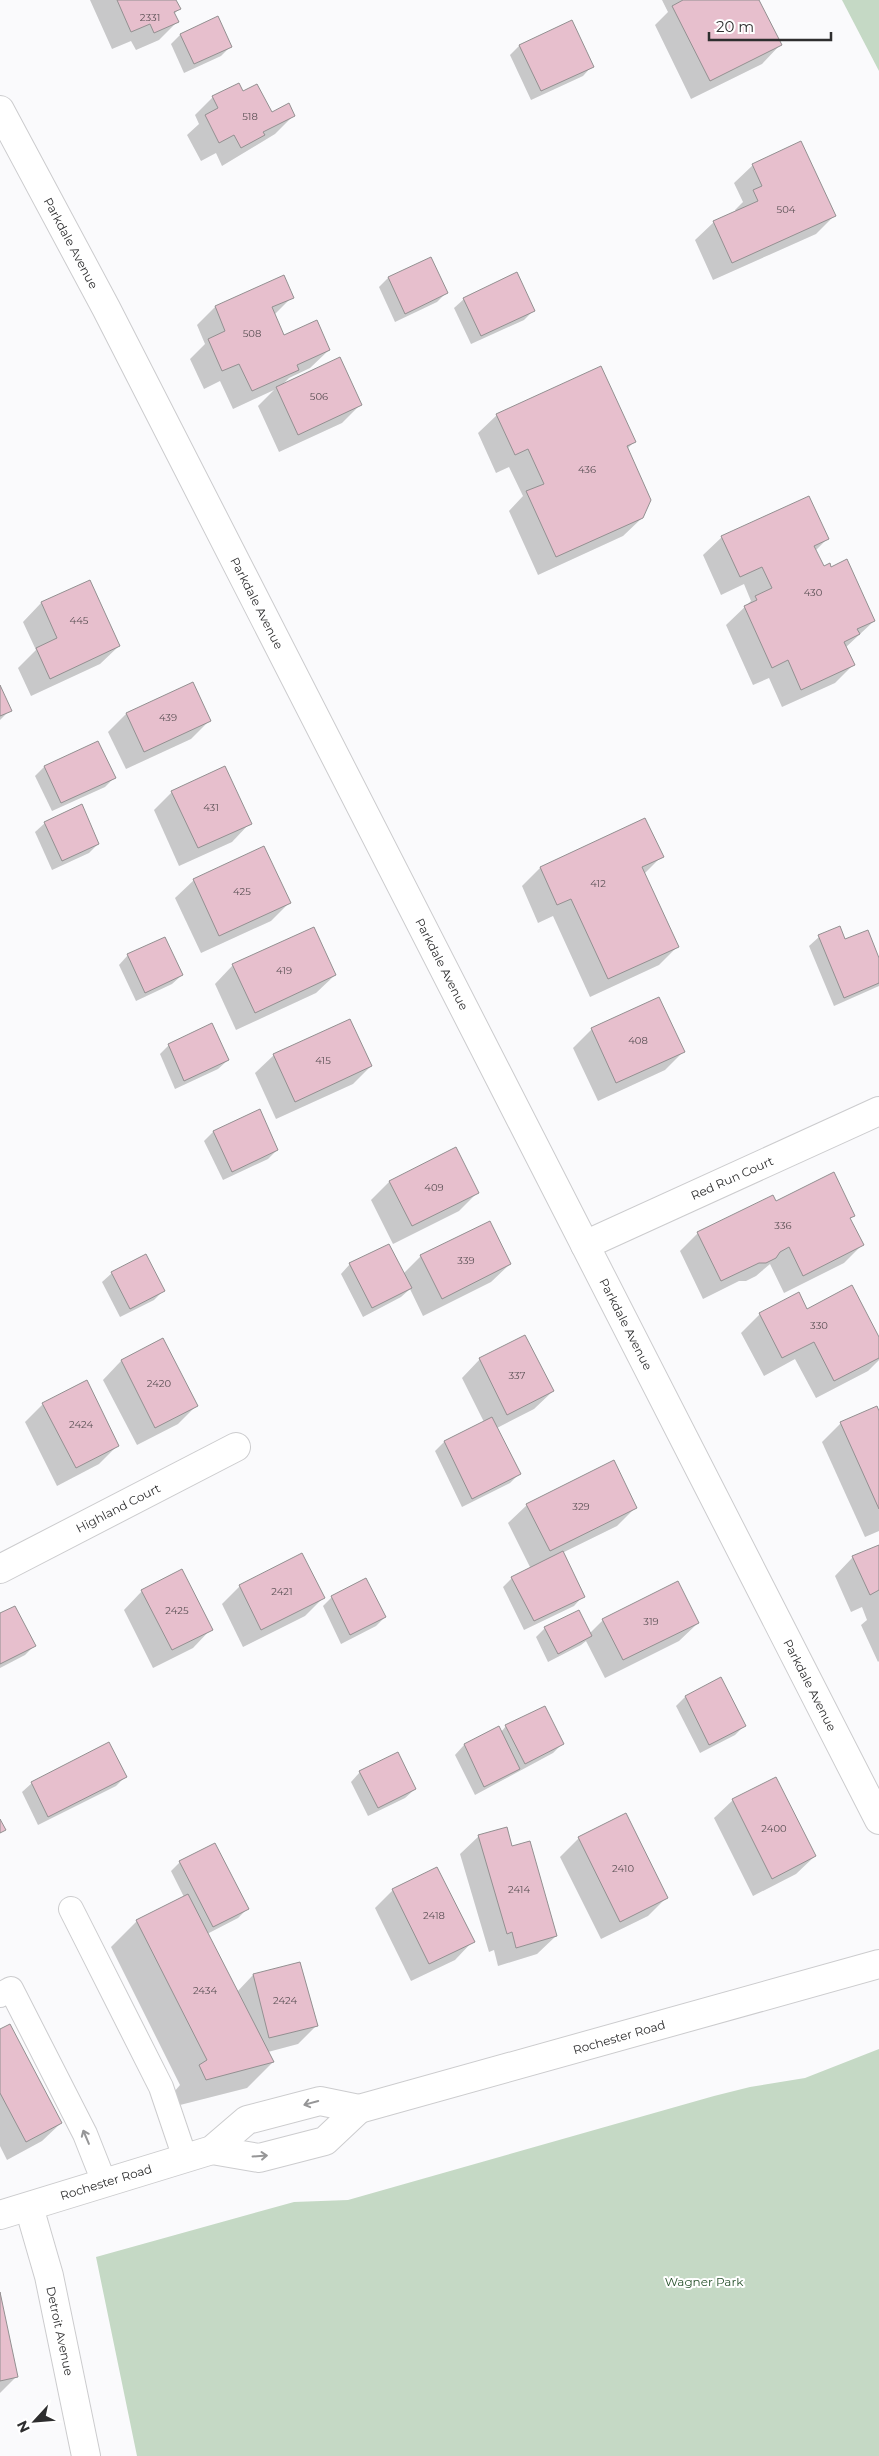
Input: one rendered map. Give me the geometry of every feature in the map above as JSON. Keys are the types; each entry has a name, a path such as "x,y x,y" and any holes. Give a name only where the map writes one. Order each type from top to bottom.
{"street":[{"name":"Parkdale Avenue","path":"0,110 106,308 879,1820"},
{"name":"Red Run Court","path":"585,1245 879,1111"},
{"name":"Highland Court","path":"0,1568 236,1447"},
{"name":"Rochester Road","path":"212,2150 259,2158 317,2143 325,2140 359,2109 879,1964"},
{"name":"Rochester Road","path":"0,2215 212,2150 247,2120 320,2101 359,2109"},
{"name":"Detroit Avenue","path":"29,2207 49,2276 86,2456"}],"lane":[{"path":"71,1909 161,2087 185,2158"},
{"path":"0,1995 11,1990 86,2134 104,2182"}],"green space":[{"path":"842,0 879,0 879,71"},
{"name":"Wagner Park","path":"879,2049 879,2456 137,2456 96,2257 294,2202 348,2200 714,2096 750,2087 805,2078"}],"building":[{"path":"117,0 176,0 181,9 174,12 179,22 154,33 150,24 131,32"},
{"path":"683,0 759,0 782,45 710,81 672,6"},
{"path":"218,16 232,47 194,64 180,34"},
{"path":"572,20 594,67 541,91 519,45"},
{"path":"239,83 243,91 257,84 272,112 289,103 295,116 263,132 265,135 241,148 234,135 219,143 205,115 218,108 212,96"},
{"path":"801,141 836,216 732,263 713,221 758,201 753,190 762,186 752,164"},
{"path":"431,257 448,293 405,314 388,277"},
{"path":"517,272 535,311 481,336 463,298"},
{"path":"284,275 294,298 272,307 284,335 317,320 330,350 297,365 299,370 252,391 239,364 222,371 208,339 225,331 215,306"},
{"path":"340,357 362,405 298,435 276,387"},
{"path":"601,366 636,442 627,446 651,500 643,518 556,557 526,491 544,484 528,449 515,455 496,414"},
{"path":"809,496 829,539 814,546 824,566 830,563 831,567 847,559 875,621 857,629 860,634 844,642 855,665 801,690 788,660 772,668 744,606 757,600 755,596 772,588 762,567 740,577 721,536"},
{"path":"90,580 120,646 50,679 36,648 57,638 41,602"},
{"path":"193,682 211,721 144,752 126,713"},
{"path":"0,685 12,711 0,716"},
{"path":"98,741 116,778 61,803 44,766"},
{"path":"225,766 252,824 198,848 171,791"},
{"path":"82,804 99,844 62,861 44,822"},
{"path":"645,818 664,857 642,867 679,947 608,979 571,899 557,905 540,867"},
{"path":"264,846 291,903 219,936 193,879"},
{"path":"840,926 845,939 868,930 879,958 879,983 844,998 818,935"},
{"path":"314,927 336,975 255,1013 232,964"},
{"path":"165,937 183,975 145,993 127,954"},
{"path":"659,997 685,1052 616,1083 591,1028"},
{"path":"350,1019 372,1066 295,1102 273,1054"},
{"path":"212,1023 229,1060 184,1081 168,1044"},
{"path":"260,1109 278,1150 232,1172 213,1131"},
{"path":"456,1147 479,1193 412,1226 389,1181"},
{"path":"834,1172 855,1216 850,1218 864,1245 803,1276 789,1247 780,1252 776,1258 766,1263 759,1263 721,1281 697,1232 773,1195 776,1201"},
{"path":"490,1221 511,1264 442,1299 420,1255"},
{"path":"389,1244 412,1288 372,1308 349,1263"},
{"path":"146,1254 165,1291 130,1309 111,1272"},
{"path":"852,1285 879,1337 879,1358 834,1381 814,1342 782,1358 759,1313 799,1292 807,1309"},
{"path":"525,1335 554,1391 507,1415 479,1358"},
{"path":"163,1338 198,1406 155,1428 121,1360"},
{"path":"87,1380 119,1446 76,1468 42,1403"},
{"path":"877,1406 879,1411 879,1509 840,1422"},
{"path":"492,1417 521,1474 472,1499 444,1441"},
{"path":"614,1460 637,1508 550,1551 526,1504"},
{"path":"879,1545 879,1590 870,1595 852,1556"},
{"path":"563,1551 585,1597 534,1621 511,1577"},
{"path":"302,1553 325,1598 261,1630 239,1585"},
{"path":"182,1569 213,1630 172,1650 141,1590"},
{"path":"366,1578 386,1617 350,1635 331,1596"},
{"path":"678,1581 699,1623 623,1660 602,1619"},
{"path":"15,1606 36,1646 0,1664 0,1613"},
{"path":"579,1610 592,1636 558,1654 544,1627"},
{"path":"721,1677 746,1726 709,1745 685,1696"},
{"path":"545,1706 564,1744 525,1764 505,1725"},
{"path":"499,1726 520,1769 484,1787 464,1744"},
{"path":"109,1742 127,1777 48,1817 31,1782"},
{"path":"398,1752 416,1789 378,1808 359,1771"},
{"path":"776,1777 816,1856 772,1879 732,1799"},
{"path":"626,1813 668,1898 620,1922 578,1837"},
{"path":"0,1819 6,1830 0,1833"},
{"path":"507,1827 512,1846 530,1841 557,1936 516,1948 512,1932 507,1934 478,1835"},
{"path":"215,1843 249,1909 213,1927 179,1861"},
{"path":"437,1867 475,1942 429,1964 392,1889"},
{"path":"188,1894 274,2062 206,2080 199,2065 207,2060 136,1920"},
{"path":"300,1962 318,2026 269,2038 253,1974"},
{"path":"10,2024 62,2123 26,2142 0,2093 0,2029"},
{"path":"0,2292 18,2377 0,2381"}]}
